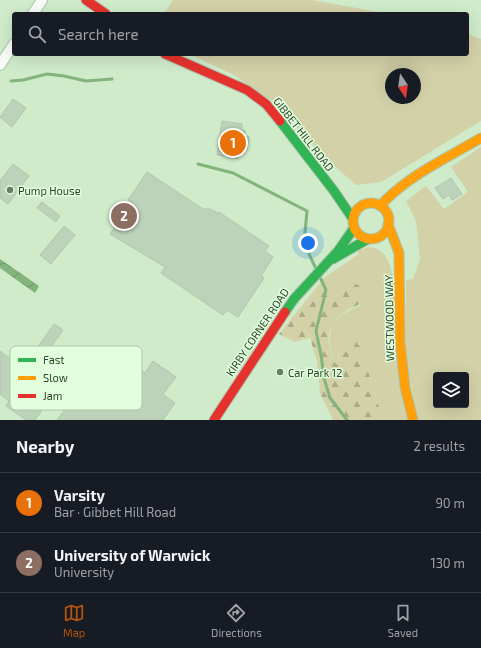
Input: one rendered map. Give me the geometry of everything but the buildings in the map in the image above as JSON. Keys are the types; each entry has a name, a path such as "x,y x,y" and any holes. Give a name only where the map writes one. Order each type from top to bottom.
{"street":[{"path":"86,0 104,12"},
{"path":"98,0 104,12"},
{"path":"34,12 42,1"},
{"path":"0,65 12,47"},
{"name":"GIBBET HILL ROAD","path":"170,56 218,77 256,96 266,104 334,191 354,223"},
{"path":"380,206 385,199 481,138"},
{"name":"GIBBET HILL ROAD","path":"334,191 363,205"},
{"path":"369,203 380,206 388,215 388,224 384,233 371,239 357,233 354,223 358,209 363,205 369,203"},
{"name":"KIRBY CORNER ROAD","path":"214,420 272,330 294,299 338,251 354,223"},
{"name":"WESTWOOD WAY","path":"388,224 397,243 400,263 400,341 405,387 413,420"},
{"name":"KIRBY CORNER ROAD","path":"326,264 371,239"},
{"name":"WESTWOOD WAY","path":"371,239 384,242 390,247 400,263"}],"green space":[{"path":"173,0 312,0 379,12 165,12"},
{"path":"469,35 481,39 481,121 381,182 356,185 322,155 277,104 232,74 193,56 469,56"},
{"path":"481,147 481,420 418,420 405,355 406,280 413,279 420,259 416,221 406,201 426,186 444,209 468,192 451,167"},
{"path":"368,247 380,250 384,254 393,276 408,420 383,420 361,348 338,353 339,365 335,363 332,352 330,334 332,327 342,315 361,305 349,287 337,297 325,277 359,254 358,251"},
{"path":"325,277 337,296 349,287 357,284 363,290 365,299 363,302 343,313 336,320 329,333 329,344 335,363 339,365 339,343 346,338 354,339 361,348 383,420 333,420 320,393 317,361 310,338 295,342 279,334"}],"water":[{"path":"0,259 39,286 35,293 0,268"}],"waterway":[{"path":"11,81 23,80 47,74 86,81 112,79"},
{"path":"198,164 233,173 307,211 304,243 316,269"},
{"path":"320,277 326,290 316,331 324,378 330,398 347,420"}],"traffic: fast":[{"path":"280,121 334,191 353,219"},
{"path":"285,312 294,299 338,251 354,228"},
{"path":"333,259 368,239"}],"traffic: slow":[{"path":"380,206 391,195 415,177 441,160 481,138"},
{"path":"371,203 384,208 389,221 384,234 371,239 358,234 353,221 358,208 371,203"},
{"path":"388,224 399,253 400,341 405,387 413,420"}],"traffic: jam":[{"path":"86,0 103,12"},
{"path":"170,56 247,90 266,104 280,121"},
{"path":"214,420 285,312"}],"place":[{"name":"Varsity","path":"233,143"},
{"name":"Pump House","path":"10,190"},
{"name":"University of Warwick","path":"124,216"},
{"name":"Car Park 12","path":"280,372"}]}
